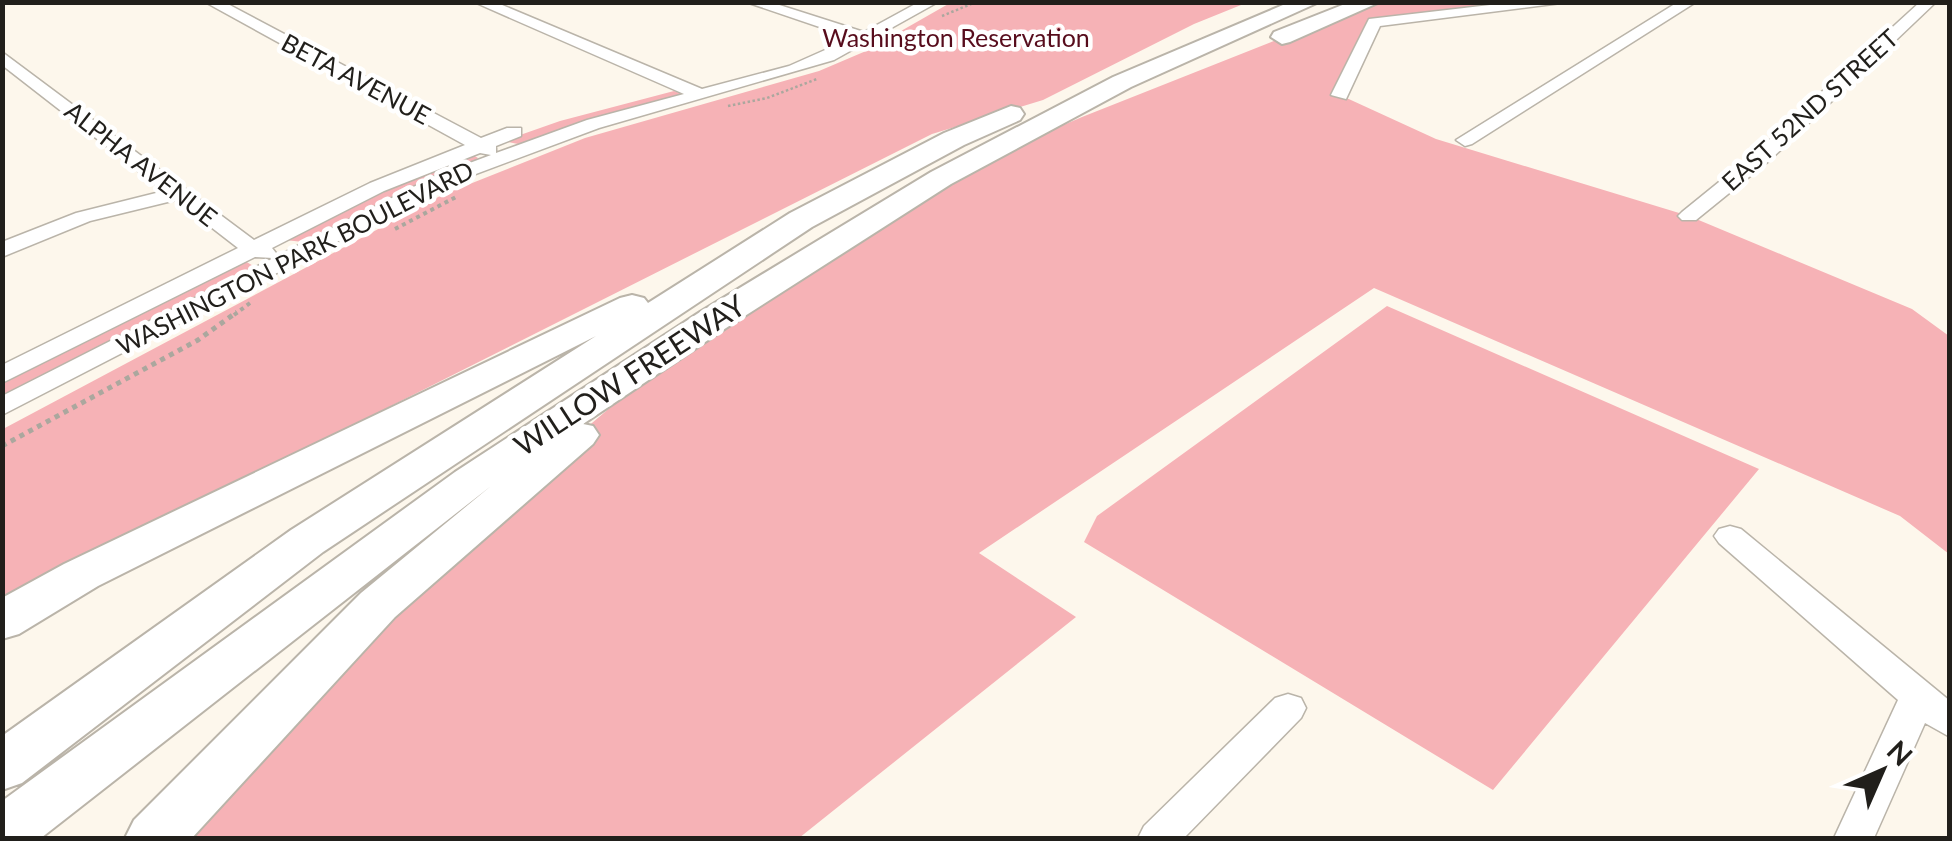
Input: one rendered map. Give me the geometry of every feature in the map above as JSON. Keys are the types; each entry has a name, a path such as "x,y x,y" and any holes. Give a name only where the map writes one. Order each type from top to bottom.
{"highway":[{"name":"WILLOW FREEWAY","path":"2,767 307,541 801,220 954,139 1272,2"},
{"name":"WILLOW FREEWAY","path":"2,835 470,481 713,320 942,178 1122,82 1309,2"},
{"path":"942,178 1082,117 1370,2"},
{"path":"2,621 81,575 801,220"},
{"path":"155,838 378,606 713,320"}],"street":[{"name":"BETA AVENUE","path":"212,2 500,156"},
{"path":"481,2 702,94"},
{"path":"753,2 865,37"},
{"path":"1340,95 1374,22 1562,2"},
{"name":"EAST 52ND STREET","path":"1690,216 1762,156 1929,2"},
{"path":"1655,5 1683,6"},
{"path":"1465,140 1683,6"},
{"name":"WASHINGTON PARK BOULEVARD","path":"2,407 442,180 593,124 795,70 934,10"},
{"name":"WASHINGTON PARK BOULEVARD","path":"2,375 251,248 478,144 589,108 779,59 874,11"},
{"name":"ALPHA AVENUE","path":"2,58 251,248 286,258"},
{"path":"2,250 83,217 179,193"},
{"path":"1730,536 1950,722"},
{"path":"1854,838 1918,696"},
{"path":"1158,838 1288,708"}],"path":[{"path":"934,10 976,2"},
{"path":"722,107 807,85 830,72"},
{"path":"382,234 440,207 462,192"},
{"path":"2,446 198,340 252,301"}],"green space":[{"name":"Washington Reservation","path":"950,3 1246,3 1194,24 1043,100 932,134 3,601 3,429 442,195 585,138 819,71 866,51"},
{"path":"1370,3 1562,3 1374,22 1340,95 1436,139 1689,216 1912,309 1949,336 1949,554 1900,516 1374,288 979,553 1076,617 799,838 155,838 378,605 713,320 941,178 1082,117"},
{"path":"674,91 682,94 518,144 503,141 560,121"},
{"path":"473,155 478,158 475,161 303,242 285,240 380,190"},
{"path":"245,261 255,267 17,392 3,394 3,382"},
{"path":"1387,306 1759,469 1493,790 1084,542 1097,516"}]}
